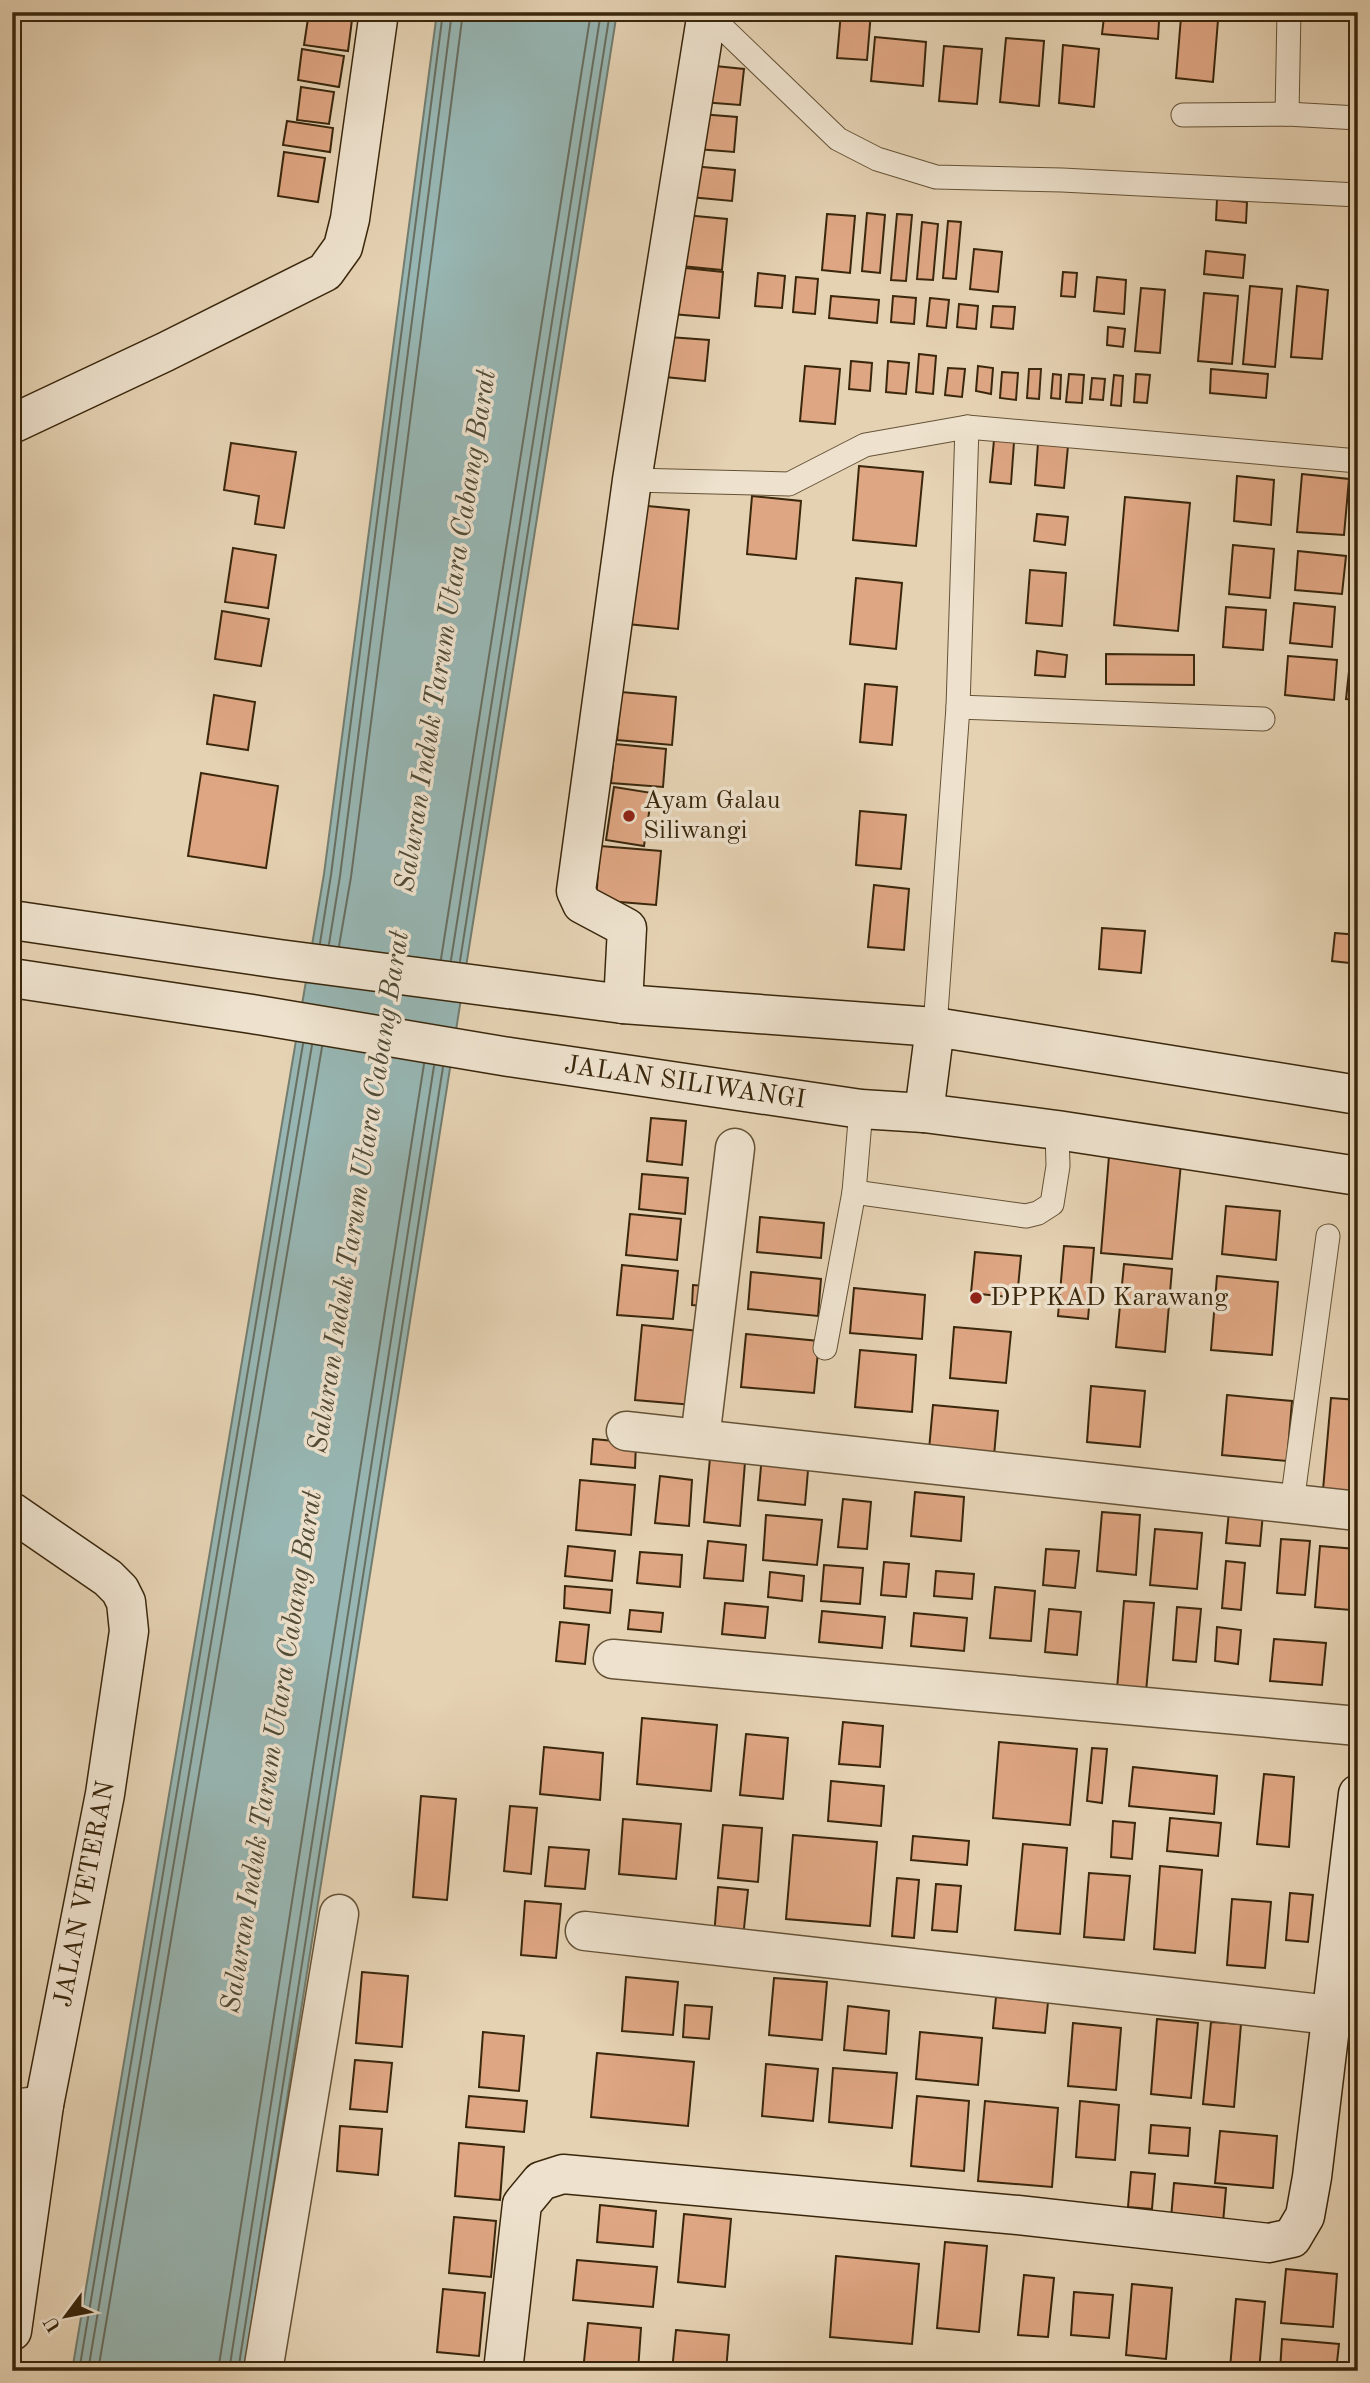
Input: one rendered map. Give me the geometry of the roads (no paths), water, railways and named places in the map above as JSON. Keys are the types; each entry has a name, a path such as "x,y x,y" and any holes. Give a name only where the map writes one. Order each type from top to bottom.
{"street":[{"path":"12,424 325,272 343,247 350,219 379,12"},
{"path":"623,1004 627,928 582,904 576,891 632,480 707,13"},
{"path":"12,920 623,1004 935,1027 1358,1096"},
{"name":"JALAN SILIWANGI","path":"12,978 252,1014 509,1057 861,1109 923,1113 1057,1130 1358,1176"},
{"path":"923,1113 935,1027"},
{"path":"700,1439 735,1148"},
{"path":"626,1431 1358,1511"},
{"name":"JALAN VETERAN","path":"12,1512 108,1578 120,1590 126,1602 129,1631 105,1794 28,2107 12,2330"},
{"path":"613,1659 1358,1726"},
{"path":"503,2371 522,2204 541,2180 563,2174 1018,2215 1269,2243 1292,2238 1305,2216 1310,2190 1358,1794"},
{"path":"262,2371 340,1913"},
{"path":"585,1931 1330,2015"}],"lane":[{"path":"1287,114 1289,12"},
{"path":"707,13 838,139 877,159 936,177 1062,180 1358,195"},
{"path":"1183,115 1287,114 1358,118"},
{"path":"632,480 789,484 865,445 967,427 1358,461"},
{"path":"935,1027 958,707 967,427"},
{"path":"958,707 1264,719"},
{"path":"825,1348 855,1192 861,1109"},
{"path":"855,1192 1026,1216 1038,1213 1052,1204 1058,1166 1057,1130"},
{"path":"1292,1503 1328,1236"}],"water":[{"name":"Saluran Induk Tarum Utara Cabang Barat","path":"437,12 617,12 244,2371 72,2371 324,874"}],"place":[{"name":"Ayam Galau Siliwangi","path":"629,816"},
{"name":"DPPKAD Karawang","path":"976,1298"}]}
